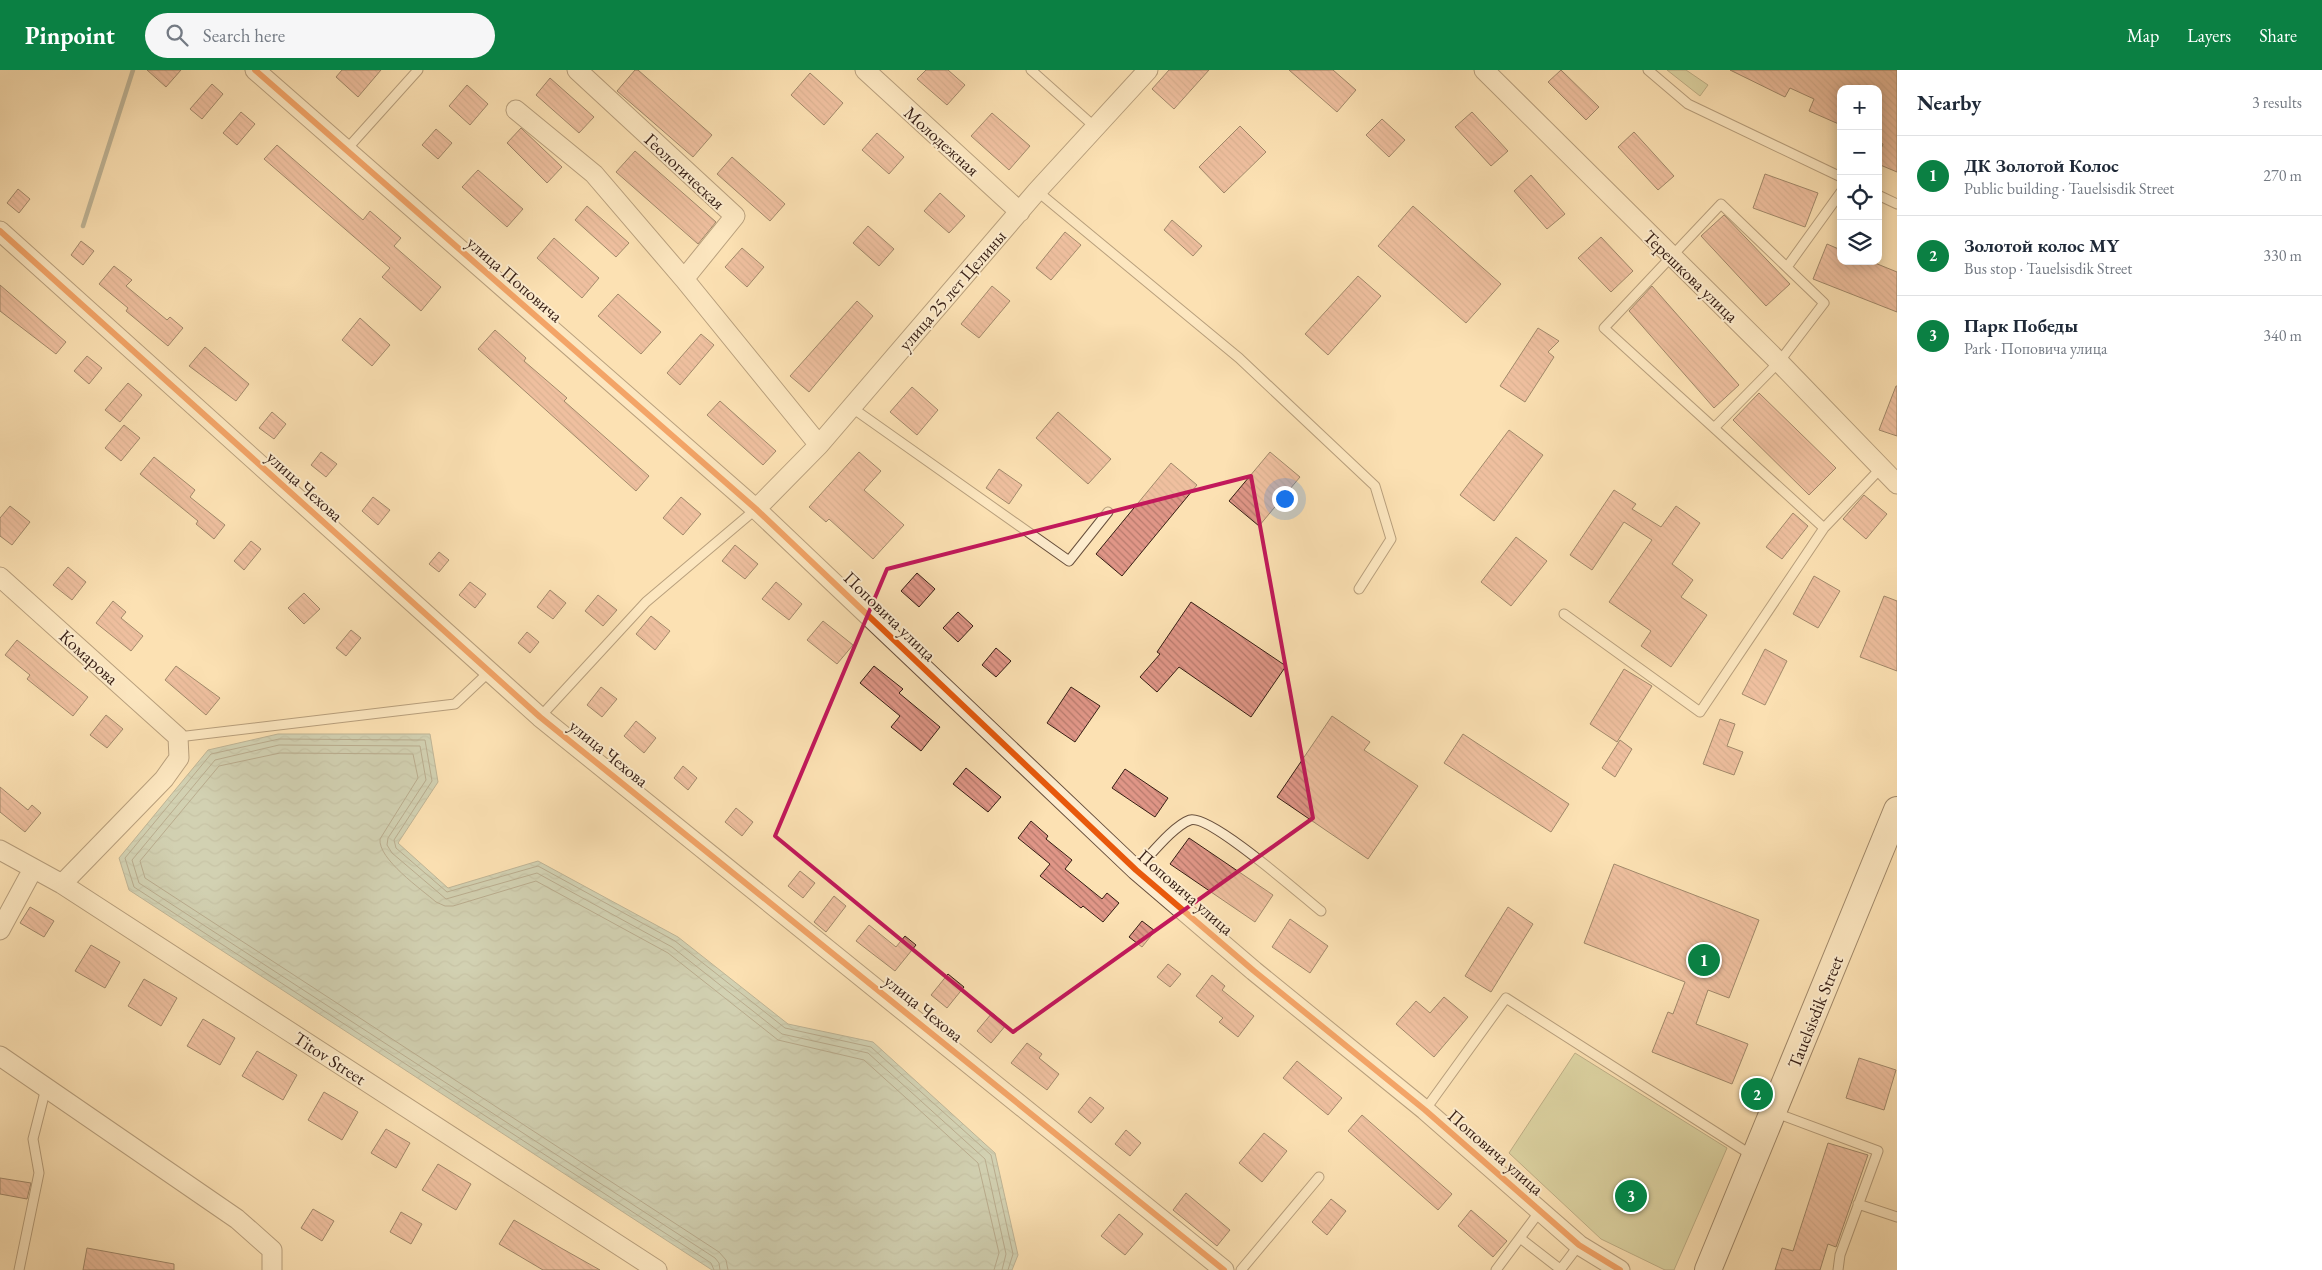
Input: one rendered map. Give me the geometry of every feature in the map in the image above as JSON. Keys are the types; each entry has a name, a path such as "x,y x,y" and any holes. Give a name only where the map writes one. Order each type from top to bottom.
{"street":[{"name":"улица Поповича","path":"255,70 756,509"},
{"name":"Геологическая","path":"577,70 735,216 684,279"},
{"name":"Молодежная","path":"865,70 1020,212"},
{"name":"улица 25 лет Целины","path":"756,509 819,446 1037,191 1148,70"},
{"name":"Терешкова улица","path":"1484,70 1779,362 1880,469 1897,484"},
{"path":"516,110 594,174 684,279 819,446"},
{"name":"улица Чехова","path":"0,231 540,717 1224,1270"},
{"name":"Поповича улица","path":"756,509 1136,870 1254,971 1425,1110 1579,1245 1620,1270"},
{"name":"Комарова","path":"0,577 178,737"},
{"path":"62,884 164,779 179,758 178,737"},
{"name":"Tauelsisdik Street","path":"1708,1270 1897,810"},
{"name":"Titov Street","path":"0,850 62,884 657,1270"},
{"path":"0,930 33,869"},
{"path":"0,1056 237,1220 272,1250 272,1270"}],"lane":[{"path":"346,150 418,70"},
{"path":"1030,70 1096,128"},
{"path":"1648,70 1688,104 1837,175"},
{"path":"1037,191 1239,358 1375,486 1392,539 1359,589"},
{"path":"1882,197 1897,204"},
{"path":"1787,267 1837,198"},
{"path":"1714,428 1779,362 1824,303 1721,204 1604,328 1714,428 1824,528"},
{"path":"851,407 1069,561 1108,512"},
{"path":"1564,614 1700,712 1824,528 1880,469"},
{"path":"540,717 646,602 756,509"},
{"path":"178,737 455,704 489,672"},
{"path":"1136,870 1180,826 1191,820 1204,821 1235,842 1321,911"},
{"path":"1425,1110 1506,998 1755,1157"},
{"path":"19,1270 39,1173 33,1139 46,1088"},
{"path":"1774,1112 1878,1151 1840,1255 1838,1270"},
{"path":"1241,1270 1319,1178"},
{"path":"1858,1204 1897,1217"},
{"path":"1496,1270 1540,1211"},
{"path":"1520,1238 1560,1270 1579,1245"}],"highlighted area":[{"path":"1251,476 1313,818 1013,1032 775,836 887,569"}],"green space":[{"path":"1667,70 1686,70 1708,85 1700,96"},
{"path":"1575,1053 1727,1148 1674,1270 1665,1270 1601,1239 1509,1153"}],"water":[{"path":"278,734 430,734 438,782 398,843 448,888 538,861 678,937 788,1024 873,1042 995,1153 1018,1255 1012,1270 712,1270 129,890 119,858 208,750"}],"building":[{"path":"147,70 181,70 166,87"},
{"path":"342,70 381,70 358,97 336,77"},
{"path":"635,70 638,70 712,135 693,157 617,91"},
{"path":"926,70 948,70 965,85 947,105 917,79"},
{"path":"1169,70 1209,70 1174,109 1152,89"},
{"path":"1289,70 1333,70 1356,90 1337,112"},
{"path":"1561,70 1599,107 1586,120 1548,82"},
{"path":"1730,70 1897,70 1897,172 1882,166 1882,85 1837,85 1837,123 1809,111 1814,99 1790,88 1785,97"},
{"path":"810,73 843,103 824,125 791,95"},
{"path":"550,78 594,117 579,133 536,95"},
{"path":"212,84 223,94 202,119 190,109"},
{"path":"467,85 488,104 470,125 449,106"},
{"path":"241,112 255,124 237,145 223,133"},
{"path":"1472,112 1508,151 1491,166 1455,127"},
{"path":"992,113 1030,146 1009,170 971,136"},
{"path":"1382,119 1405,140 1389,157 1366,135"},
{"path":"1240,126 1266,152 1224,193 1199,167"},
{"path":"521,128 562,167 547,183 507,143"},
{"path":"436,129 452,143 438,159 422,145"},
{"path":"1634,132 1674,176 1658,190 1618,147"},
{"path":"877,133 904,157 889,174 862,150"},
{"path":"277,145 363,220 370,211 401,238 394,246 441,287 421,311 382,277 390,268 264,159"},
{"path":"635,151 716,222 698,244 616,172"},
{"path":"732,157 785,204 770,221 717,174"},
{"path":"478,170 523,209 507,227 462,187"},
{"path":"1765,174 1818,193 1805,227 1753,208"},
{"path":"1531,175 1565,214 1547,229 1514,191"},
{"path":"18,189 30,199 19,213 7,203"},
{"path":"940,193 965,216 949,233 924,211"},
{"path":"587,206 629,243 616,257 575,220"},
{"path":"1413,206 1501,284 1466,323 1378,246"},
{"path":"1724,215 1790,284 1766,306 1701,236"},
{"path":"1172,220 1202,246 1193,256 1164,230"},
{"path":"868,226 894,249 879,266 853,243"},
{"path":"1065,232 1081,245 1051,280 1036,268"},
{"path":"1601,237 1633,271 1611,292 1578,258"},
{"path":"554,238 599,278 582,298 537,258"},
{"path":"81,241 94,251 83,265 71,255"},
{"path":"1827,244 1837,248 1837,265 1880,265 1897,272 1897,312 1813,279"},
{"path":"742,248 764,267 747,287 725,267"},
{"path":"114,266 132,280 126,286 167,320 170,317 183,328 168,346 126,311 128,308 99,284"},
{"path":"1358,276 1381,296 1328,355 1305,334"},
{"path":"0,285 66,342 56,354 0,311"},
{"path":"992,286 1010,301 979,338 961,324"},
{"path":"1652,286 1739,385 1714,408 1629,311"},
{"path":"618,294 661,332 641,354 598,316"},
{"path":"857,301 873,316 809,392 790,376"},
{"path":"360,318 390,345 372,366 342,340"},
{"path":"1538,328 1559,341 1548,352 1554,357 1525,402 1500,386"},
{"path":"495,330 526,358 524,361 567,398 564,401 649,476 636,491 478,349"},
{"path":"701,334 714,345 680,385 667,373"},
{"path":"205,347 249,384 236,401 189,366"},
{"path":"87,356 102,368 89,384 74,371"},
{"path":"128,383 142,395 120,422 105,410"},
{"path":"1897,386 1897,436 1879,430"},
{"path":"912,387 938,410 917,435 890,412"},
{"path":"1759,393 1836,468 1809,495 1733,420"},
{"path":"720,401 776,451 763,465 707,415"},
{"path":"272,412 286,424 274,439 259,428"},
{"path":"1058,412 1111,459 1088,484 1036,438"},
{"path":"124,425 140,438 121,461 105,448"},
{"path":"1509,430 1543,455 1494,521 1460,495"},
{"path":"321,452 337,464 326,477 311,465"},
{"path":"859,452 881,471 864,490 904,525 873,559 829,519 826,522 809,507"},
{"path":"1270,452 1300,477 1259,526 1229,501"},
{"path":"154,457 195,490 190,497 225,525 214,539 196,524 198,521 140,474"},
{"path":"1171,463 1197,485 1122,576 1096,554"},
{"path":"999,469 1022,485 1009,504 986,488"},
{"path":"1614,490 1636,504 1632,509 1661,527 1676,506 1700,523 1672,564 1693,580 1681,597 1707,615 1671,667 1641,646 1651,631 1609,602 1652,540 1624,522 1592,570 1570,555"},
{"path":"1864,495 1887,514 1866,539 1843,519"},
{"path":"373,497 390,510 378,525 362,511"},
{"path":"681,497 701,514 683,535 663,518"},
{"path":"10,506 30,522 12,545 0,536 0,518"},
{"path":"1793,513 1808,526 1782,559 1766,547"},
{"path":"1516,537 1547,561 1511,606 1481,582"},
{"path":"251,541 261,549 244,570 234,561"},
{"path":"735,545 758,564 745,579 722,561"},
{"path":"439,552 449,560 439,572 429,564"},
{"path":"68,567 86,582 72,600 53,585"},
{"path":"917,573 935,589 919,607 901,591"},
{"path":"1814,576 1840,591 1818,628 1793,614"},
{"path":"470,582 486,594 475,608 459,595"},
{"path":"776,582 802,604 789,620 762,599"},
{"path":"550,590 566,603 553,619 537,607"},
{"path":"304,593 320,609 304,624 288,608"},
{"path":"598,595 617,610 603,626 585,611"},
{"path":"1884,596 1897,601 1897,671 1860,657"},
{"path":"113,601 126,612 121,618 143,636 131,651 96,623"},
{"path":"1191,602 1286,666 1251,717 1179,667 1157,692 1140,677 1160,654 1157,652"},
{"path":"958,612 973,626 958,642 943,628"},
{"path":"651,616 670,631 655,650 636,634"},
{"path":"823,621 853,645 837,664 807,640"},
{"path":"351,630 361,638 346,656 336,648"},
{"path":"527,632 539,642 530,653 518,643"},
{"path":"17,640 88,697 73,716 27,679 30,675 5,655"},
{"path":"996,648 1011,661 996,677 982,665"},
{"path":"1765,649 1787,661 1765,705 1742,694"},
{"path":"176,666 220,698 206,715 165,680"},
{"path":"874,666 903,689 899,693 940,727 921,751 891,727 900,716 860,683"},
{"path":"1624,669 1652,686 1617,742 1590,724"},
{"path":"601,687 617,699 602,717 587,705"},
{"path":"1071,687 1100,706 1075,742 1047,723"},
{"path":"106,715 123,729 107,748 90,735"},
{"path":"1332,716 1370,742 1364,750 1418,786 1368,859 1277,797"},
{"path":"1720,719 1735,724 1727,746 1743,752 1734,775 1703,764"},
{"path":"636,721 656,738 644,753 624,736"},
{"path":"1463,734 1569,804 1551,832 1444,763"},
{"path":"1620,740 1632,749 1615,777 1602,768"},
{"path":"683,766 697,778 688,790 674,778"},
{"path":"966,768 1001,797 988,812 953,784"},
{"path":"1125,769 1168,798 1155,817 1112,788"},
{"path":"0,787 28,810 32,805 41,813 25,832 0,812"},
{"path":"736,808 753,822 742,836 725,822"},
{"path":"1031,821 1048,836 1046,839 1072,860 1065,869 1102,899 1107,893 1119,903 1103,922 1083,906 1081,908 1040,876 1050,864 1018,838"},
{"path":"1189,838 1273,895 1255,922 1170,864"},
{"path":"1614,864 1759,920 1729,998 1708,990 1696,1024 1748,1044 1732,1084 1652,1052 1668,1012 1673,1014 1685,982 1584,943"},
{"path":"800,871 815,883 803,898 788,886"},
{"path":"834,896 846,906 826,932 814,922"},
{"path":"30,907 54,921 44,937 20,923"},
{"path":"1508,907 1533,924 1491,992 1465,976"},
{"path":"1290,919 1328,946 1310,973 1272,947"},
{"path":"1142,921 1155,931 1142,947 1129,937"},
{"path":"869,925 896,947 905,936 916,945 895,971 856,941"},
{"path":"91,945 120,962 105,988 75,971"},
{"path":"1168,964 1181,974 1170,987 1157,977"},
{"path":"948,974 964,987 947,1008 931,995"},
{"path":"1212,975 1225,986 1222,990 1254,1016 1238,1037 1219,1022 1223,1018 1196,996"},
{"path":"144,979 177,998 161,1026 128,1006"},
{"path":"1444,997 1468,1017 1434,1057 1396,1024 1416,1001 1430,1013"},
{"path":"992,1013 1006,1025 991,1043 977,1031"},
{"path":"203,1019 235,1038 220,1065 187,1046"},
{"path":"1027,1043 1042,1054 1039,1058 1059,1074 1047,1090 1011,1063"},
{"path":"257,1051 297,1075 283,1100 242,1076"},
{"path":"1859,1058 1896,1070 1884,1110 1846,1098"},
{"path":"1297,1061 1342,1098 1328,1115 1283,1078"},
{"path":"324,1092 358,1112 342,1140 308,1120"},
{"path":"1090,1097 1104,1108 1091,1123 1078,1112"},
{"path":"1362,1115 1452,1194 1438,1210 1348,1131"},
{"path":"386,1129 410,1143 396,1168 371,1153"},
{"path":"1126,1130 1141,1143 1130,1156 1115,1144"},
{"path":"1264,1133 1287,1151 1262,1182 1239,1163"},
{"path":"1828,1143 1868,1155 1836,1247 1828,1244 1820,1270 1775,1270 1782,1248 1793,1251"},
{"path":"438,1164 471,1184 456,1210 422,1190"},
{"path":"0,1178 31,1183 27,1199 0,1194"},
{"path":"1186,1193 1230,1230 1217,1246 1173,1210"},
{"path":"1331,1199 1346,1211 1327,1235 1312,1222"},
{"path":"313,1209 334,1221 322,1241 301,1228"},
{"path":"1471,1210 1507,1241 1493,1257 1458,1226"},
{"path":"401,1212 422,1224 411,1244 390,1232"},
{"path":"1119,1214 1143,1234 1125,1255 1101,1236"},
{"path":"514,1220 600,1270 543,1270 499,1244"},
{"path":"87,1248 174,1264 174,1270 83,1270"}],"waterway":[{"path":"83,226 133,70"}],"cycle path":[{"path":"255,70 756,509 1136,870 1254,971 1425,1110 1579,1245 1620,1270"},
{"path":"0,231 540,717 1224,1270"}],"place":[{"name":"ДК Золотой Колос","path":"1704,960"},
{"name":"Золотой колос МҮ","path":"1757,1094"},
{"name":"Парк Победы","path":"1631,1196"}]}
